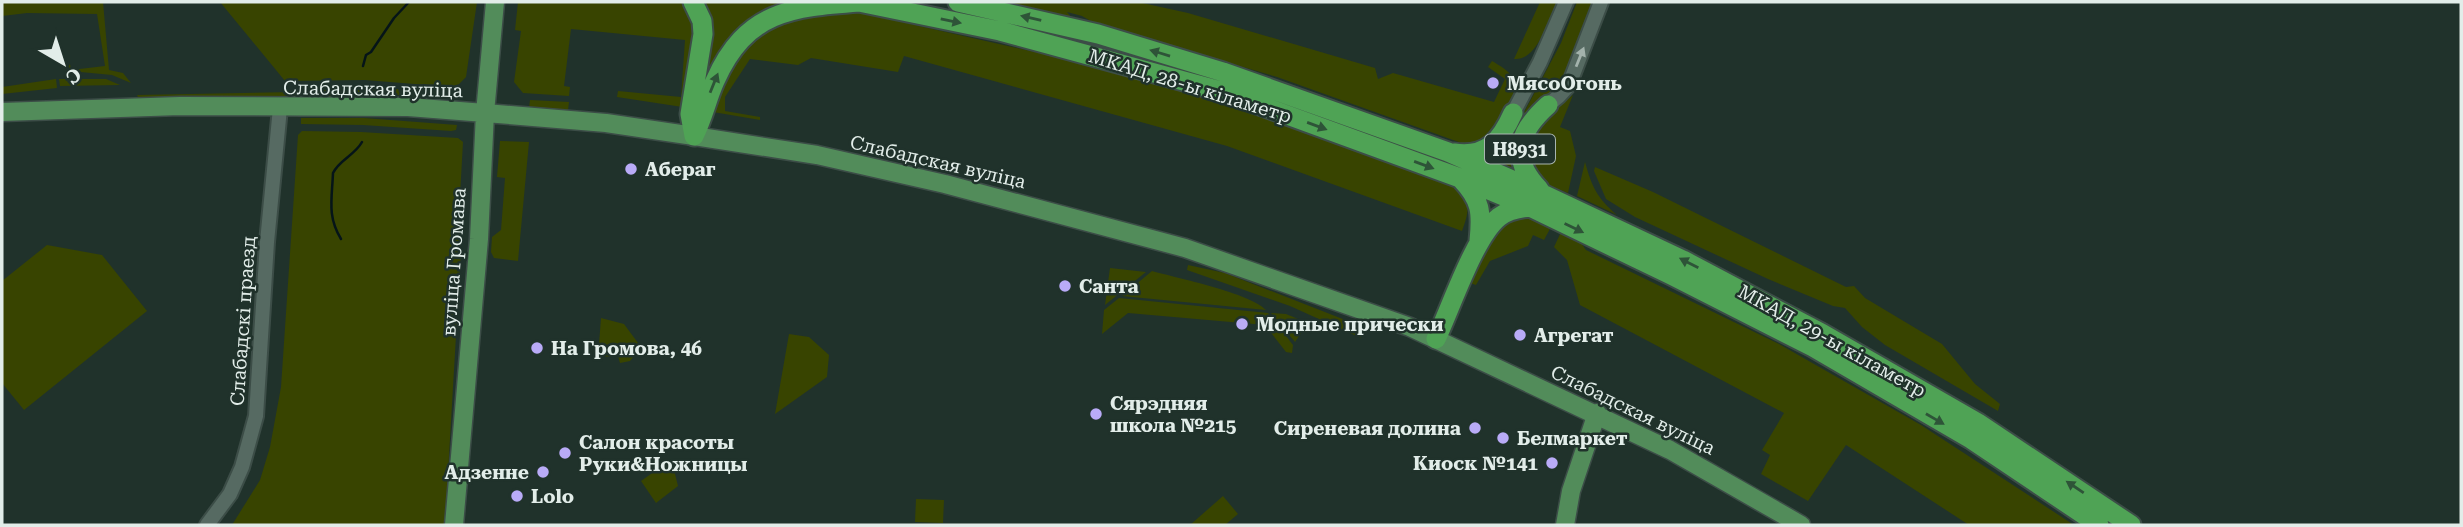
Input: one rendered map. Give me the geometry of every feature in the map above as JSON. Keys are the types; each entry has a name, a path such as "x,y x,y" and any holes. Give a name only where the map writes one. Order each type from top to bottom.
{"highway":[{"path":"693,2 702,21 703,34 690,114 694,136"},
{"name":"МКАД, 28-ы кіламетр","path":"694,136 722,65 733,48 758,25 789,10 811,5 859,2 1000,32 1159,73 1224,92 1460,178 1526,196"},
{"name":"МКАД, 28-ы кіламетр","path":"958,2 1110,37 1284,93 1448,152 1526,196"},
{"name":"Н8931","path":"1526,196 1529,179 1523,169 1520,148 1528,126 1548,104"},
{"name":"Н8931","path":"1448,152 1472,154 1490,146 1505,132 1513,113"},
{"path":"1460,178 1476,197 1480,208 1479,242"},
{"path":"1436,339 1479,242 1499,216 1518,208 1526,196"},
{"name":"МКАД, 29-ы кіламетр","path":"1526,196 1671,275 1813,347 1971,439 2099,525"},
{"name":"МКАД, 29-ы кіламетр","path":"1526,196 1683,260 1823,334 1979,423 2132,525"}],"main road":[{"name":"вуліца Громава","path":"454,525 495,2"},
{"name":"Слабадская вуліца","path":"2,111 155,106 408,107 606,123 862,165 981,192 1185,248 1332,298 1436,339 1670,450 1801,525"},
{"path":"1565,525 1571,491 1597,414"}],"street":[{"name":"Н8931","path":"1513,113 1540,62 1566,2"},
{"name":"Н8931","path":"1548,104 1569,85 1601,2"},
{"name":"Слабадскі праезд","path":"207,525 230,494 242,467 256,416 279,108"}],"green space":[{"path":"2,2 103,2 109,70 123,73 131,83 112,75 70,71 67,69 70,64 71,70 105,66 97,14 27,13 2,16"},
{"path":"220,2 477,2 466,77 452,87 365,80 285,81"},
{"path":"518,2 687,2 697,22 689,108 617,97 618,91 681,97 685,40 571,29 564,86 570,87 569,96 523,93 514,82 521,31 515,30"},
{"path":"701,2 796,2 770,12 701,114"},
{"path":"1006,2 1138,2 1188,13 1375,68 1378,79 1393,73 1494,102 1505,79 1488,67 1492,61 1504,68 1513,79 1513,94 1506,113 1489,137 1467,145 1277,77 1096,24 1082,16 1067,12 1071,17"},
{"path":"1540,2 1560,2 1554,17 1552,16 1533,50 1514,59"},
{"path":"1577,2 1593,2 1562,83 1556,90 1517,173 1485,158 1503,146 1512,135 1561,43"},
{"path":"857,12 1123,72 1217,100 1455,187 1468,207 1462,231 1227,146 904,56 898,72 811,58 798,65 750,59 725,97 725,111 760,117 760,120 713,112 713,105 744,43 791,15"},
{"path":"56,79 57,88 2,94 2,87"},
{"path":"59,79 106,79 120,85 60,86"},
{"path":"398,89 400,95 365,98 320,97 320,90"},
{"path":"296,92 296,99 139,99 137,95"},
{"path":"1573,95 1560,127 1570,131 1576,156 1568,193 1545,184 1525,156 1525,148 1545,117"},
{"path":"530,100 569,102 568,110 529,108"},
{"path":"301,118 364,118 457,125 456,130 451,131 301,124"},
{"path":"302,131 458,138 463,142 459,214 463,215 445,525 232,525 260,480 270,447 281,387 298,135"},
{"path":"500,141 529,142 518,261 494,258 491,252 492,237 501,230 505,178 497,177"},
{"path":"1585,162 1596,192 1617,215 1577,196"},
{"path":"1595,167 1653,192 1846,287 1854,286 1865,298 1942,344 1975,384 2000,404 1998,411 1885,345 1862,327 1845,308 1833,306 1768,279 1635,217 1606,199 1594,171"},
{"path":"1523,214 1551,227 1544,240 1533,235 1528,246 1490,261 1476,285 1470,283 1496,227"},
{"path":"1561,232 1581,243 1586,250 1779,344 1921,425 2074,525 1969,525 1846,445 1808,501 1761,474 1770,455 1762,450 1784,413 1580,305 1567,260 1554,247"},
{"path":"47,245 102,255 147,311 24,410 2,383 2,281"},
{"path":"1188,265 1225,273 1358,325 1362,330 1361,338 1290,306 1187,270"},
{"path":"1110,268 1146,272 1105,305"},
{"path":"1152,271 1229,292 1266,310 1122,296"},
{"path":"1119,298 1268,313 1293,345 1292,353 1286,352 1265,325 1128,313 1102,334 1104,310"},
{"path":"1271,313 1286,314 1308,323 1295,342"},
{"path":"601,318 624,324 641,347 630,361 620,363 618,356 598,357"},
{"path":"789,334 809,337 829,355 827,377 775,414"},
{"path":"662,466 674,470 678,486 656,503 641,481"},
{"path":"1223,496 1238,514 1225,525 1190,525"},
{"path":"916,499 944,500 943,523 915,522"}],"waterway":[{"path":"363,66 366,55 409,2"},
{"path":"341,239 332,215 333,173 362,142"}],"place":[{"name":"МясоОгонь","path":"1493,83"},
{"name":"Абераг","path":"631,169"},
{"name":"Санта","path":"1065,286"},
{"name":"Модные прически","path":"1242,324"},
{"name":"Агрегат","path":"1520,335"},
{"name":"На Громова, 46","path":"537,348"},
{"name":"Сярэдняя школа №215","path":"1096,414"},
{"name":"Сиреневая долина","path":"1475,428"},
{"name":"Белмаркет","path":"1503,438"},
{"name":"Салон красоты Руки&Ножницы","path":"565,453"},
{"name":"Киоск №141","path":"1552,463"},
{"name":"Адзенне","path":"543,472"},
{"name":"Lolo","path":"517,496"}]}
